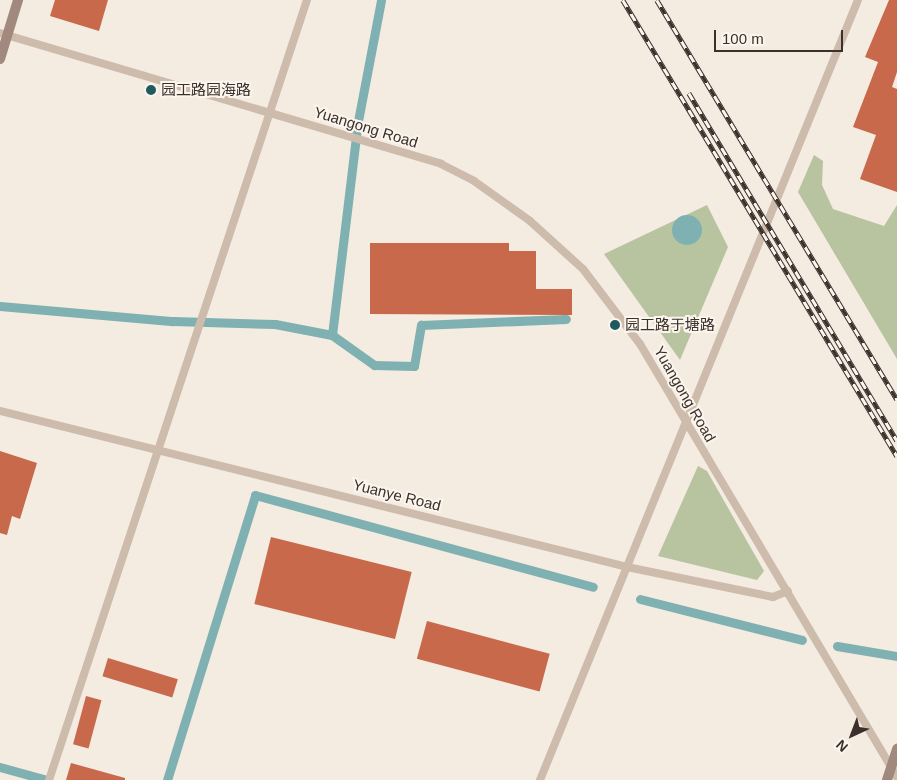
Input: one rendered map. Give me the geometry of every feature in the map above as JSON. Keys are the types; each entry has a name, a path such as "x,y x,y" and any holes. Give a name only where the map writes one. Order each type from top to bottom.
{"street":[{"path":"0,59 4,34 18,0"},
{"path":"49,780 307,0"},
{"path":"540,780 858,0"},
{"name":"Yuangong Road","path":"4,34 441,164 474,181 556,243 623,318 685,425 788,592 897,777"},
{"name":"Yuanye Road","path":"0,411 627,567 773,597 788,592"},
{"path":"887,780 897,749"}],"green space":[{"path":"814,155 823,161 822,185 833,209 884,226 897,205 897,359 798,192"},
{"path":"707,205 728,247 680,360 604,254"},
{"path":"698,466 707,471 764,571 757,580 658,556"}],"water":[{"path":"687,215 697,220 702,230 697,240 687,245 677,240 672,230 677,220"}],"building":[{"path":"55,0 108,0 99,31 50,16"},
{"path":"889,0 897,0 897,72 892,87 897,89 897,192 860,179 876,135 853,127 878,62 865,57"},
{"path":"370,243 509,243 509,251 536,251 536,289 572,289 572,315 370,314"},
{"path":"0,451 37,463 20,519 12,516 7,535 0,533"},
{"path":"271,537 412,572 395,639 254,604"},
{"path":"427,621 550,654 540,692 417,659"},
{"path":"108,658 178,679 172,698 102,676"},
{"path":"86,696 101,700 89,748 73,744"},
{"path":"71,763 125,778 125,780 66,780"}],"waterway":[{"path":"332,335 358,121 381,0"},
{"path":"0,306 173,321 275,324 332,335 374,365 414,366 421,325 566,319"},
{"path":"167,780 255,495 593,587"},
{"path":"640,599 802,640"},
{"path":"837,646 897,656"},
{"path":"0,767 47,780"}],"railway":[{"path":"623,0 897,456"},
{"path":"657,0 897,399"},
{"path":"689,93 897,440"}],"place":[{"name":"园工路园海路","path":"151,90"},
{"name":"园工路于塘路","path":"615,325"}]}
